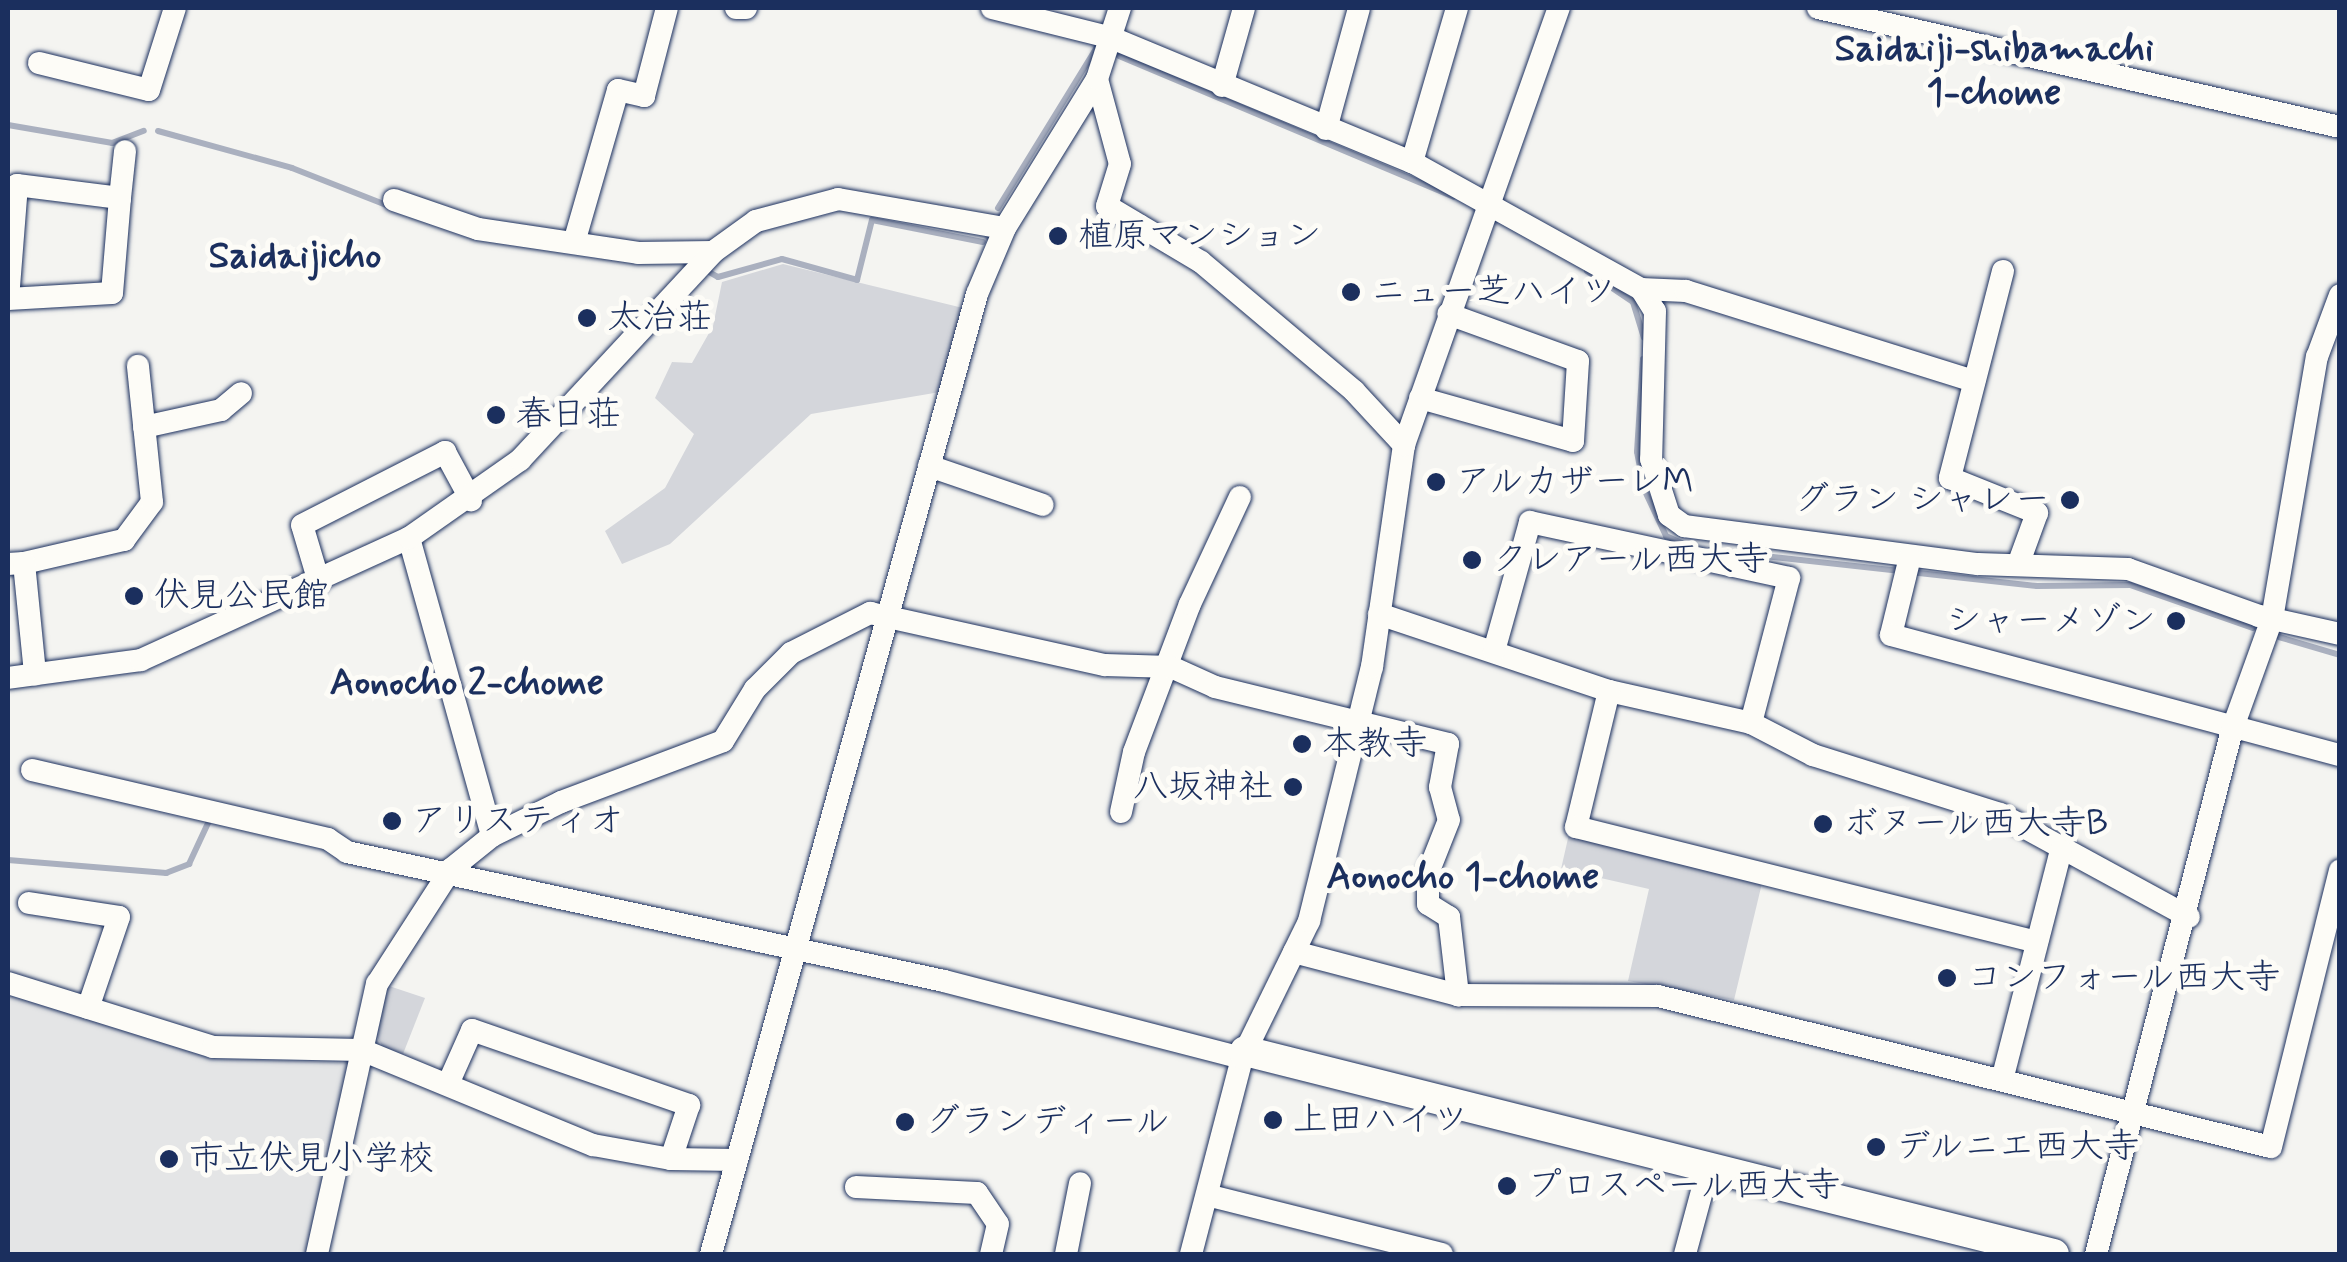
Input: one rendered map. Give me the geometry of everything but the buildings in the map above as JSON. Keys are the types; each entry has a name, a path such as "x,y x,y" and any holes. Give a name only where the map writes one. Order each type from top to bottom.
{"street":[{"path":"39,63 149,90 175,8"},
{"path":"574,240 618,90 644,96 667,8"},
{"path":"736,8 746,8"},
{"path":"992,8 1112,38 1412,162 1489,199 1641,288 1656,311 1651,459 1669,514 1684,526 1908,567 2018,565 2149,573 2272,618 2340,634"},
{"path":"710,1254 792,953 892,612 977,294 1005,228 1097,78 1120,8"},
{"path":"1222,86 1244,8"},
{"path":"1326,129 1359,8"},
{"path":"1412,162 1458,8"},
{"path":"1191,1254 1211,1196 1243,1054 1294,952 1360,722 1404,445 1559,8"},
{"path":"1818,8 2340,127"},
{"path":"1097,78 1120,164 1106,206 1201,262 1404,445"},
{"path":"120,198 12,183 8,299 112,293 124,151"},
{"path":"8,678 141,660 409,538 471,500 520,460 714,252 756,221 838,199 1005,228"},
{"path":"394,200 478,229 574,240 638,253 714,252"},
{"path":"2003,271 1950,478 2037,513 2018,565"},
{"path":"1641,288 1686,290 1974,382"},
{"path":"2096,1254 2132,1110 2189,917 2232,730 2272,618 2317,358 2340,296"},
{"path":"1420,398 1572,441 1578,362 1448,314"},
{"path":"35,674 16,564 124,540 152,502 138,366"},
{"path":"144,427 221,410 241,392"},
{"path":"319,582 302,525 445,452 471,500"},
{"path":"929,466 1043,505"},
{"path":"1121,812 1134,752 1171,668 1190,604 1240,497"},
{"path":"1494,651 1530,522 1790,578 1751,723"},
{"path":"409,538 492,836"},
{"path":"1908,567 1891,635 2340,756"},
{"path":"317,1254 377,984 451,869 492,836 722,740 791,653 825,630 892,612 1106,665 1171,668 1215,687 1448,744 1440,787 1449,820 1428,873 1428,904 1449,917 1458,995"},
{"path":"1379,614 1609,691 1751,723 1812,755 2000,814 2189,917"},
{"path":"1609,691 1576,827 2037,942"},
{"path":"32,770 328,839 347,852 451,869 792,953 944,981 2054,1254"},
{"path":"2002,1080 2061,850"},
{"path":"1294,952 1458,995 1658,996 2271,1147 2340,870"},
{"path":"29,903 119,917 88,1008"},
{"path":"8,983 213,1047 362,1050 594,1146 671,1159 737,1160"},
{"path":"448,1084 472,1030 490,1036 690,1105 671,1159"},
{"path":"1685,1254 1708,1168"},
{"path":"1066,1254 1080,1183"},
{"path":"856,1186 977,1193 998,1224 991,1254"},
{"path":"1211,1196 1442,1254"}],"shaded area":[{"path":"783,264 963,308 940,392 811,414 670,544 622,564 605,531 665,488 694,434 655,398 672,362 692,363 713,326 722,282"},
{"path":"1569,834 1763,879 1734,1000 1628,981 1649,889 1561,869"},
{"path":"389,986 425,998 403,1054 383,1047 374,1032"},
{"name":"市立伏見小学校","path":"8,989 218,1059 351,1063 308,1254 8,1254"}],"waterway":[{"path":"998,208 1097,47"},
{"path":"1119,56 1454,197"},
{"path":"8,125 112,143 144,131"},
{"path":"158,131 292,168 389,206"},
{"path":"709,272 718,277 782,259 857,280 872,220 983,242"},
{"path":"1587,271 1633,302 1644,337"},
{"path":"1643,359 1637,452 1644,489 1666,536 1688,546"},
{"path":"1710,550 2037,586 2130,585 2253,628"},
{"path":"2279,637 2340,655"},
{"path":"8,860 166,873 189,864 208,823"}],"place":[{"name":"植原マンション","path":"1058,236"},
{"name":"ニュー芝ハイツ","path":"1351,292"},
{"name":"太治荘","path":"587,318"},
{"name":"春日荘","path":"496,415"},
{"name":"アルカザーレM","path":"1436,482"},
{"name":"グラン シャレー","path":"2070,500"},
{"name":"クレアール西大寺","path":"1472,560"},
{"name":"伏見公民館","path":"134,596"},
{"name":"シャーメゾン","path":"2176,621"},
{"name":"本教寺","path":"1302,744"},
{"name":"八坂神社","path":"1293,787"},
{"name":"アリスティオ","path":"392,821"},
{"name":"ボヌール西大寺B","path":"1823,824"},
{"name":"コンフォール西大寺","path":"1947,978"},
{"name":"上田ハイツ","path":"1273,1120"},
{"name":"グランディール","path":"905,1122"},
{"name":"デルニエ西大寺","path":"1876,1147"},
{"name":"市立伏見小学校","path":"169,1159"},
{"name":"プロスペール西大寺","path":"1507,1186"}],"district":[{"name":"Saidaiji-shibamachi 1-chome","path":"1994,72"},
{"name":"Saidaijicho","path":"295,257"},
{"name":"Aonocho 2-chome","path":"467,684"},
{"name":"Aonocho 1-chome","path":"1463,878"}]}
